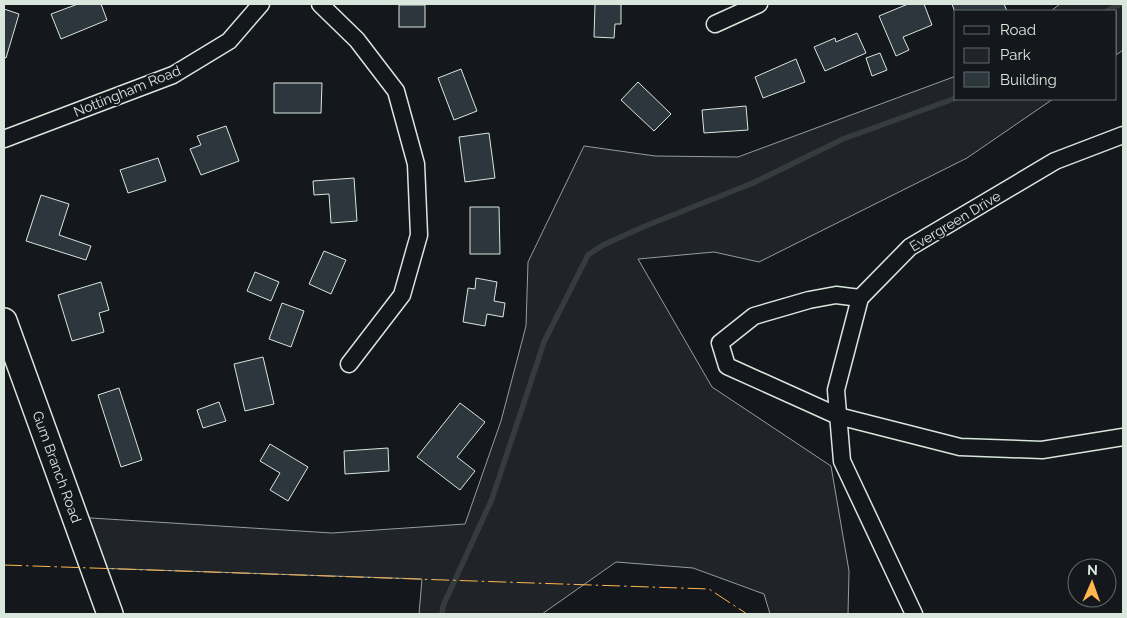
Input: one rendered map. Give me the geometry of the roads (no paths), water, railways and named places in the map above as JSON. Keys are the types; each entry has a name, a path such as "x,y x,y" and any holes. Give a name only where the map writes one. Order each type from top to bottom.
{"main road":[{"name":"Gum Branch Road","path":"4,321 110,614"}],"street":[{"name":"Nottingham Road","path":"4,139 174,75 229,41 261,4"},
{"path":"320,4 357,40 396,91 416,164 419,235 402,295 349,364"},
{"path":"715,24 759,4"},
{"name":"Evergreen Drive","path":"914,614 842,461 836,390 860,298 910,246 1055,161 1123,135"},
{"path":"860,298 827,297 754,316 720,343 727,366 838,416 960,447 1042,450 1123,437"}],"waterway":[{"path":"1109,10 1120,4"},
{"path":"442,614 443,606 492,499 544,342 588,255 603,245 753,183 843,139 954,99"}]}
